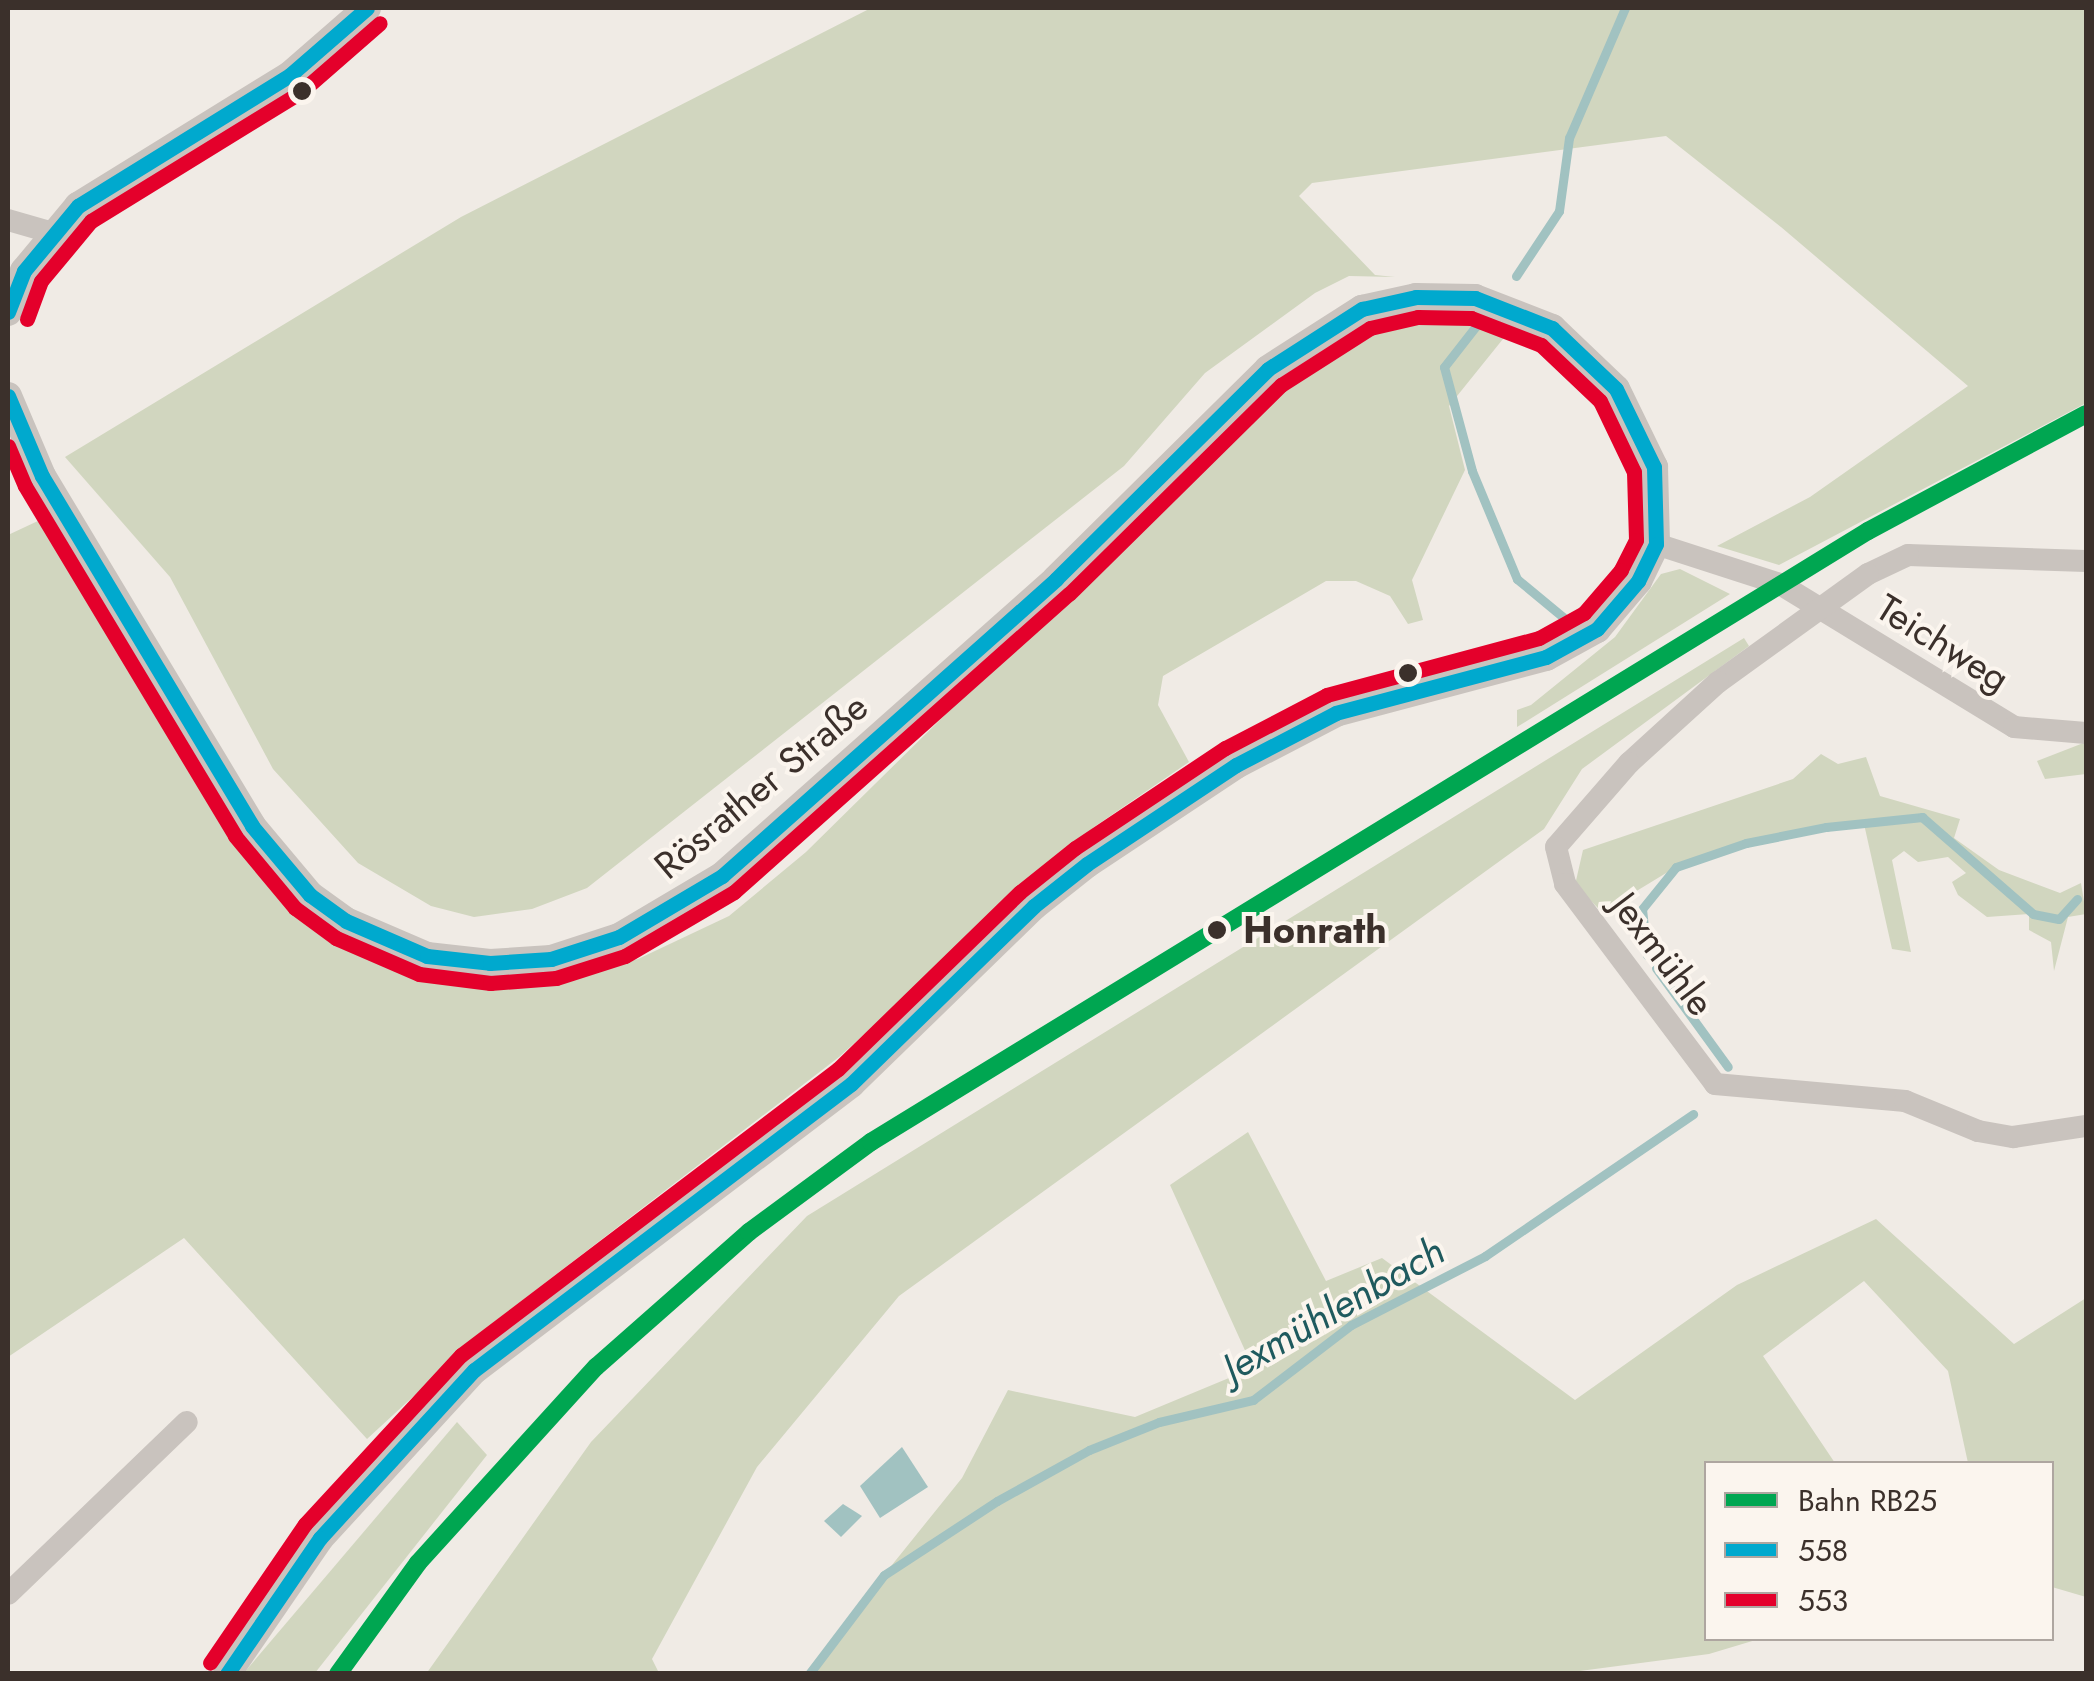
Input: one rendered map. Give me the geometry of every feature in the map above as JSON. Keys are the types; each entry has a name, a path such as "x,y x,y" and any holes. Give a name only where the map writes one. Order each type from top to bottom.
{"street":[{"path":"8,312 24,271 52,232 111,180 290,76 368,8"},
{"path":"8,220 52,232"},
{"name":"Rösrather Straße","path":"8,396 42,476 252,826 310,895 346,921 427,956 490,963 551,960 619,937 722,876 1056,579 1256,380 1306,340 1362,309 1416,297 1507,306 1569,340 1616,388 1650,451 1656,544"},
{"path":"227,1674 320,1538 474,1370 822,1108 1007,932 1160,813 1336,713 1546,657 1575,643 1619,608 1656,544 1780,584 1824,608"},
{"name":"Jexmühle","path":"2086,561 1908,556 1844,588 1824,608 1718,682 1629,763 1557,839 1565,884 1715,1084 1905,1101 1978,1132 2013,1137 2086,1126"},
{"name":"Teichweg","path":"1824,608 2014,728 2086,733"},
{"path":"8,1594 187,1422"}],"green space":[{"path":"871,8 2086,8 2086,403 1779,565 1717,546 1810,497 1968,386 1781,227 1666,136 1312,183 1299,196 1375,275 1395,277 1349,276 1315,293 1205,373 1124,466 587,888 532,909 474,917 431,906 358,863 273,769 170,577 65,457 461,217"},
{"path":"1457,312 1511,329 1449,406 1465,470 1412,580 1423,620 1408,624 1390,596 1356,581 1326,581 1163,676 1158,705 1189,762 1094,827 839,1057 494,1322 367,1439 184,1238 8,1357 8,535 40,520 236,848 291,908 355,953 438,980 511,987 638,959 729,916 806,852 1289,376 1367,326"},
{"path":"1680,569 1730,594 1517,727 1517,710 1531,705 1615,637 1661,574"},
{"path":"1744,638 1749,646 1582,769 1544,829 899,1296 757,1467 652,1659 659,1673 426,1674 591,1442 807,1216"},
{"path":"2086,742 2086,774 2045,779 2037,761"},
{"path":"1821,754 1838,764 1866,757 1880,796 1960,819 1954,838 1999,870 2060,893 2081,883 2086,914 2068,917 2054,971 2051,942 2029,930 2029,914 1987,917 1958,895 1952,882 1966,873 1948,857 1918,862 1904,851 1892,860 1911,952 1892,949 1864,824 1746,843 1676,867 1602,912 1575,885 1583,850 1793,779"},
{"path":"1248,1132 1326,1281 1382,1258 1575,1400 1737,1285 1876,1219 2014,1344 2086,1298 2086,1597 2054,1588 2054,1461 1968,1461 1948,1371 1864,1281 1763,1356 1834,1461 1704,1461 1704,1641 1752,1641 1709,1654 1557,1674 805,1673 962,1478 1008,1390 1135,1417 1253,1368 1170,1185"},
{"path":"457,1422 487,1455 315,1673 243,1674"}],"water":[{"path":"902,1447 928,1487 880,1518 860,1486"},
{"path":"843,1504 862,1516 841,1537 824,1521"}],"waterway":[{"path":"1516,276 1559,211 1569,138 1625,8"},
{"path":"1476,326 1444,367 1472,471 1517,579 1563,617"},
{"name":"Jexmühlenbach","path":"1647,955 1642,909 1676,867 1746,843 1826,827 1922,817 2033,914 2059,919 2077,899"},
{"name":"Jexmühlenbach","path":"1656,968 1728,1067"},
{"name":"Jexmühlenbach","path":"809,1674 884,1575 997,1501 1089,1450 1159,1422 1253,1400 1351,1325 1485,1256 1693,1114"}],"rail line":[{"name":"RB25","path":"338,1674 418,1563 596,1367 749,1232 871,1142 1868,531 2086,414"}],"transit line":[{"name":"558","path":"8,312 24,271 78,206 290,75 367,8"},
{"name":"553","path":"27,319 41,281 91,221 302,91 380,23"},
{"name":"558","path":"8,396 42,476 252,826 310,895 346,921 427,956 490,963 551,959 619,937 722,876 1056,579 1268,369 1362,309 1416,297 1475,298 1552,328 1616,389 1654,467 1656,544 1638,581 1597,629 1546,657 1336,713 1236,765 1087,864 1034,906 851,1084 474,1370 320,1538 227,1674"},
{"name":"553","path":"8,446 25,486 235,836 295,908 336,938 419,974 490,983 556,978 625,956 734,892 1069,594 1281,385 1370,328 1418,317 1471,318 1541,345 1600,401 1634,472 1636,540 1621,570 1584,613 1539,638 1327,695 1225,748 1075,848 1020,892 838,1069 461,1355 305,1524 210,1663"}],"place":[{"name":"Honrath","path":"1217,930"}]}
